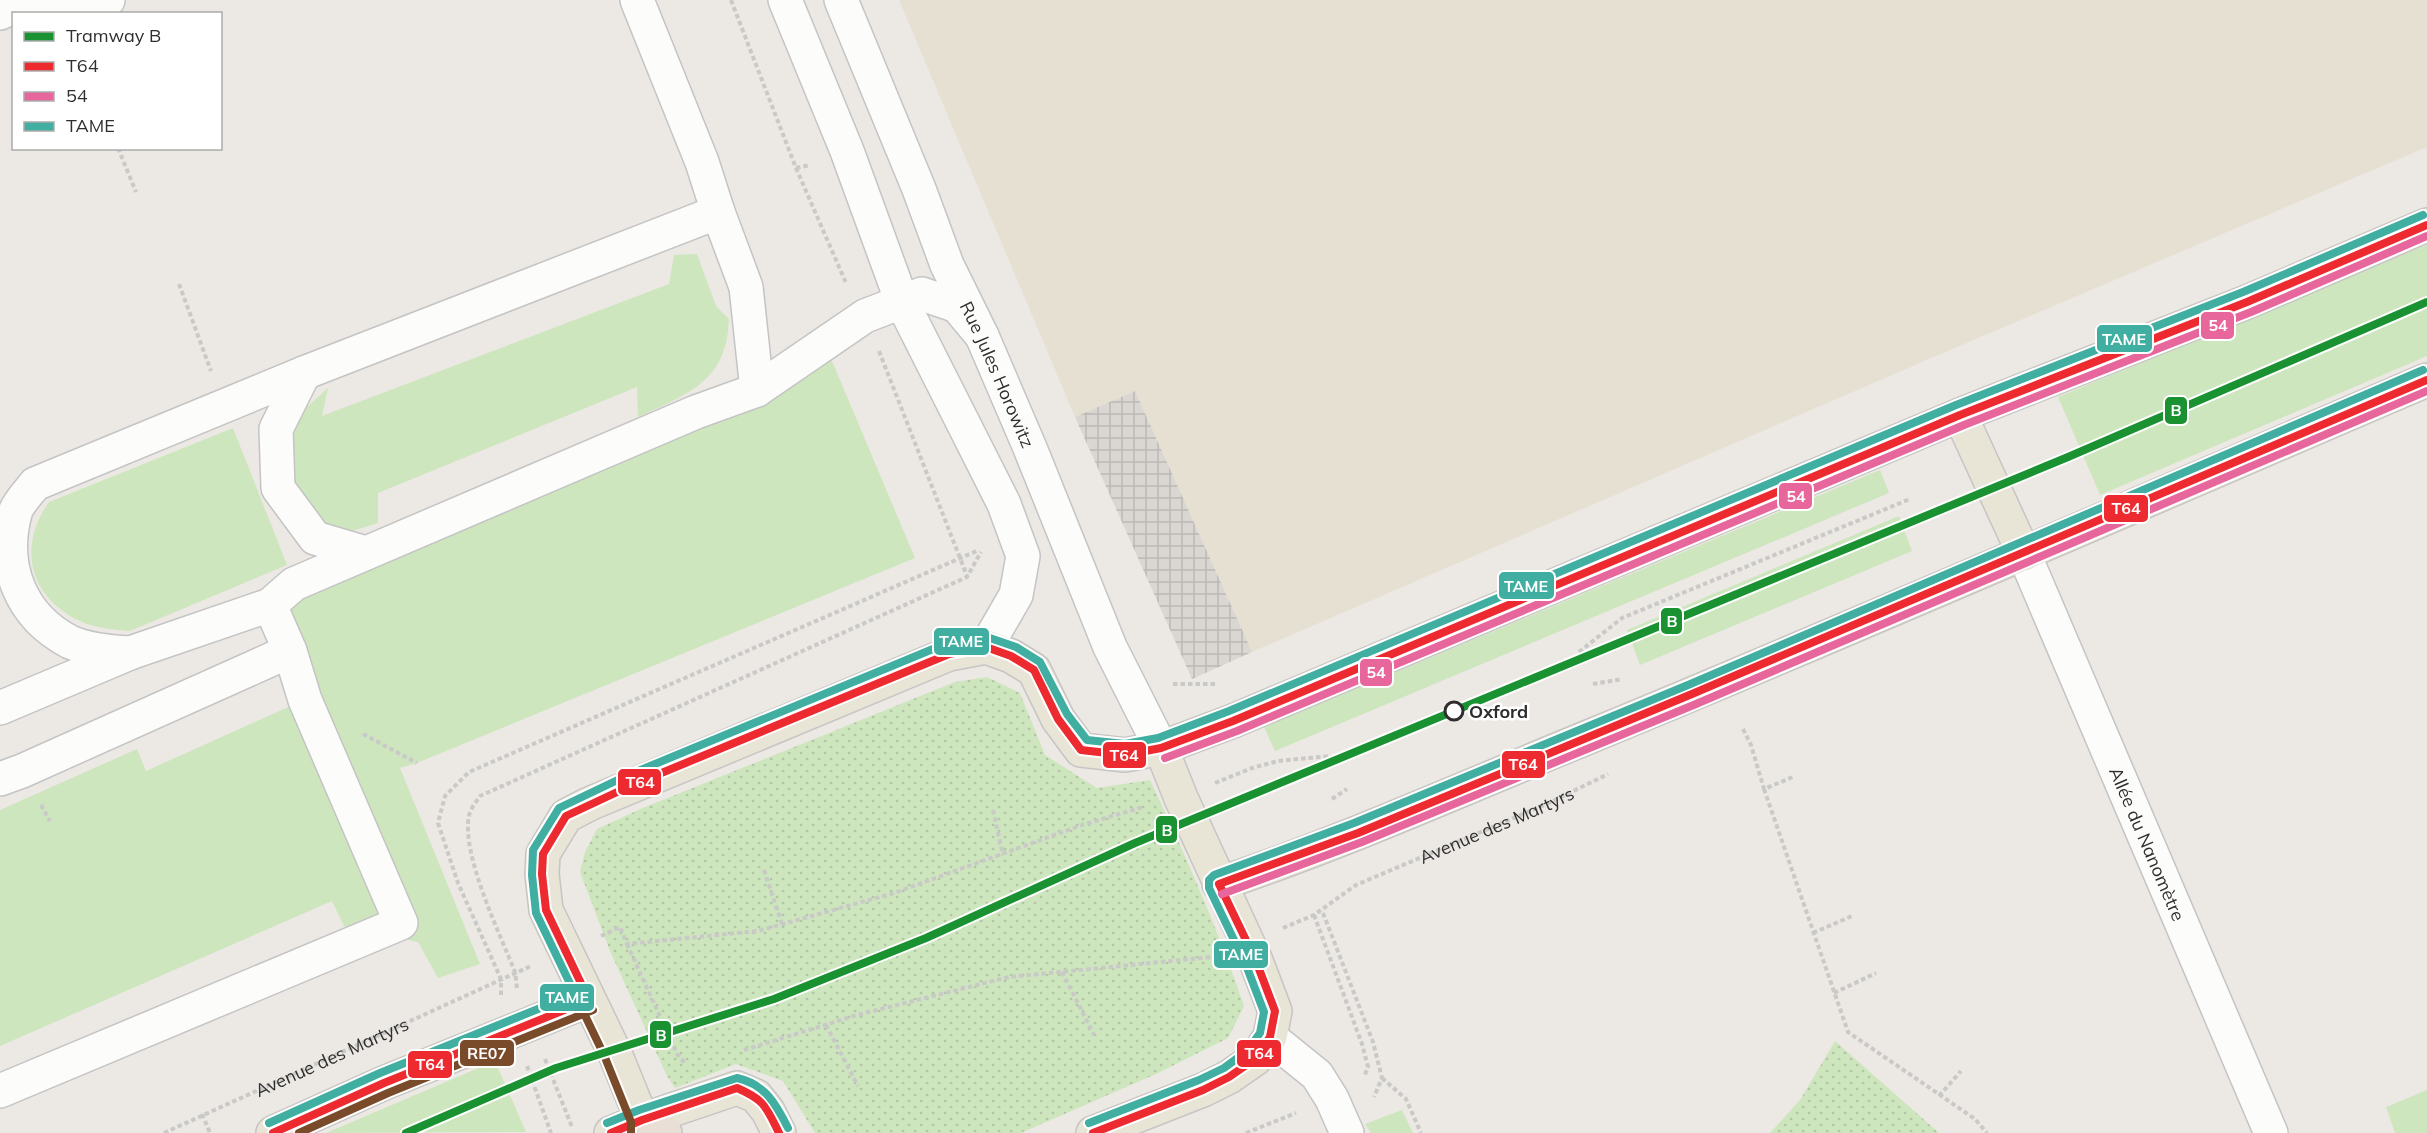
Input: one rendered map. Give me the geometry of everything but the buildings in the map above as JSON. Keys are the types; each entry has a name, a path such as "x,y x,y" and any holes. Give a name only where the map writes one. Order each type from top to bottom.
{"main road":[{"path":"650,1128 546,910 542,874 543,854 566,816 630,786 949,654 986,647 1011,656 1034,670 1058,719 1081,750 1125,755 1161,748 1233,722 1960,415 2247,302 2427,225"},
{"path":"1219,884 1290,859 1647,713 2427,380"},
{"path":"1960,415 2024,554"},
{"path":"1093,1133 1203,1090 1229,1077 1255,1059 1270,1036 1275,1011 1248,944 1219,884 1161,748"},
{"path":"273,1133 395,1079 589,1000"},
{"path":"611,1133 650,1128 702,1100 737,1088 756,1096 768,1111 779,1133"}],"street":[{"path":"0,13 29,0"},
{"path":"46,0 86,9 108,0"},
{"path":"637,0 702,162 718,212 747,287 757,390"},
{"path":"785,0 847,151 902,302 1004,504 1023,556 1016,595 986,647"},
{"name":"Rue Jules Horowitz","path":"841,0 920,189 947,265 982,336 1030,448 1110,647 1161,748"},
{"path":"129,653 109,652 72,642 38,621 14,589 6,550 16,509 35,484 304,373 718,212"},
{"path":"0,708 129,653 270,605 294,584 696,412 757,390 865,316 922,294 957,306 982,336"},
{"path":"304,373 276,429 278,488 315,538 366,553"},
{"name":"Allée du Nanomètre","path":"2024,554 2271,1133"},
{"path":"0,1091 401,922 305,700 290,651 270,605"},
{"path":"0,779 290,651"},
{"path":"1270,1036 1317,1074 1332,1099 1343,1126"}],"path":[{"path":"119,150 136,192"},
{"path":"1579,652 1622,618 1910,499"},
{"path":"501,979 458,883 438,823 446,795 469,772 983,548"},
{"path":"1170,684 1217,684"},
{"path":"1743,729 1751,745 1848,1032 1975,1119 1987,1133"},
{"path":"702,1100 689,1066 677,1054 627,944 758,931 894,893 1082,825 1181,798 1252,768 1278,761 1330,756"},
{"name":"Avenue des Martyrs","path":"735,1053 826,1025 1009,976 1202,959 1248,944 1314,915 1356,885 1550,803 1613,771"},
{"path":"1764,789 1793,777"},
{"path":"993,810 1003,855"},
{"path":"764,870 782,924"},
{"path":"1323,913 1373,1042 1382,1078 1406,1099 1421,1133"},
{"path":"1814,933 1852,916"},
{"name":"Avenue des Martyrs","path":"164,1132 620,927 627,944"},
{"path":"1062,972 1094,1035"},
{"path":"1834,993 1876,973"},
{"path":"530,1024 574,1133"},
{"path":"826,1025 858,1086"},
{"path":"1940,1096 1961,1071"},
{"path":"1343,1126 1372,1101 1382,1078"},
{"path":"202,1114 210,1133"}],"shaded area":[{"path":"899,0 2427,0 2427,147 1936,356 1252,652 1135,391 1075,417"},
{"path":"1135,391 1252,652 1192,679 1075,417"}],"green space":[{"path":"2427,245 2427,356 2100,495 2058,397"},
{"path":"697,254 716,306 729,319 727,340 720,360 712,372 690,391 638,417 637,387 378,493 378,523 349,532 314,519 294,485 285,454 298,415 328,388 322,416 669,284 674,255"},
{"path":"824,342 915,558 400,768 480,964 438,978 418,942 344,926 332,901 0,1046 0,810 137,749 146,771 304,700 270,605"},
{"path":"233,428 287,565 130,631 105,628 80,621 49,599 39,585 33,569 31,553 33,536 39,519 49,502"},
{"path":"1880,470 1889,493 1275,751 1264,727"},
{"path":"1899,516 1912,551 1640,665 1627,630"},
{"path":"987,677 1020,693 1045,755 1097,788 1150,780 1200,892 1244,1006 1228,1038 1156,1074 1021,1133 815,1133 783,1081 736,1064 675,1088 667,1076 610,951 580,872 585,852 597,829 643,808 955,682"},
{"path":"1835,1041 1939,1133 1770,1133 1800,1100"},
{"path":"495,1061 526,1132 326,1133"},
{"path":"2427,1090 2427,1133 2395,1133 2386,1107"},
{"path":"1402,1110 1413,1133 1371,1133 1365,1124"}],"tram line":[{"name":"B","path":"406,1133 556,1068 774,999 926,938 1135,843 2068,457 2427,302"}],"transit line":[{"name":"TAME","path":"269,1123 380,1073 575,994 536,913 532,875 533,850 559,808 626,776 945,644 987,637 1016,647 1040,662 1067,714 1087,740 1125,744 1158,738 1229,711 1956,405 2243,292 2423,215"},
{"name":"T64","path":"589,1000 546,910 542,874 543,854 566,816 630,786 949,654 986,647 1011,656 1034,670 1058,719 1081,750 1125,755 1161,748 1233,721 1960,415 2247,302 2427,225"},
{"name":"54","path":"1165,758 1237,731 1964,425 2251,312 2427,236"},
{"name":"TAME","path":"1089,1123 1224,1068 1247,1051 1260,1033 1264,1012 1246,965 1209,888 1209,880 1214,875 1354,823 1688,685 2423,370"},
{"name":"T64","path":"1219,884 1358,833 1692,694 2427,380"},
{"name":"54","path":"1222,894 1362,842 1696,704 2427,391"},
{"name":"T64","path":"1093,1133 1203,1090 1229,1077 1255,1059 1270,1037 1275,1011 1256,961 1219,884"},
{"name":"T64","path":"273,1133 384,1083 589,1000"},
{"name":"RE07","path":"580,1005 604,1055 631,1122 631,1132"},
{"name":"RE07","path":"299,1133 388,1093 593,1010"},
{"name":"TAME","path":"607,1123 639,1110 737,1078 762,1090 774,1103 788,1128"},
{"name":"T64","path":"611,1133 642,1120 737,1088 754,1096 764,1105 779,1133"}],"place":[{"name":"Oxford","path":"1454,711"}]}
